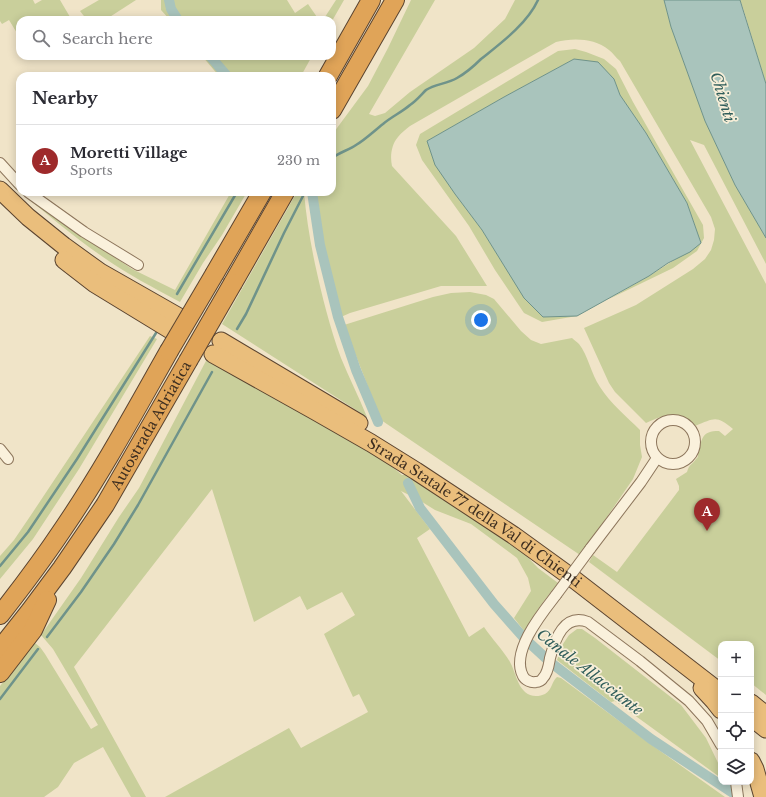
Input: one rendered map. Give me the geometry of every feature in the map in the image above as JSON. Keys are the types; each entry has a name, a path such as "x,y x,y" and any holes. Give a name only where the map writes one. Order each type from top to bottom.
{"highway":[{"path":"330,72 371,0"},
{"path":"336,103 395,0"},
{"path":"0,190 28,217 64,246 175,324 95,284 54,253 0,206"},
{"name":"Autostrada Adriatica","path":"0,615 25,584 64,529 97,477 260,196"},
{"name":"Autostrada Adriatica","path":"0,649 62,568 105,505 283,196"},
{"name":"Strada Statale 77 della Val di Chienti","path":"217,348 370,436 517,525 571,563 718,677"},
{"name":"Strada Statale 77 della Val di Chienti","path":"416,464 571,577 718,691"},
{"path":"0,595 23,569 63,510 97,477"},
{"path":"547,559 567,582 696,683 718,706"},
{"path":"0,673 34,630 62,568"},
{"path":"754,703 766,707"},
{"path":"754,704 766,714"},
{"path":"754,719 766,729"},
{"path":"754,767 763,797"}],"street":[{"path":"0,163 16,181"},
{"path":"34,196 84,232 138,265"},
{"path":"668,420 682,422 688,426 695,438 695,445 690,457 679,464 667,464 657,458 651,447 652,434 656,428 661,423 668,420"},
{"path":"0,449 8,459"},
{"path":"657,458 641,482 539,617 528,635 523,647 520,667 522,675 525,679 533,682 540,681 545,676 556,639 563,628 568,623 581,619 588,622 640,661 689,701 707,721 718,740"},
{"path":"736,785 738,797"}],"green space":[{"path":"0,0 33,0 35,4 42,0 60,0 69,16 16,16 16,31 9,20 2,24 0,21"},
{"path":"99,0 136,0 111,16 84,16 80,11"},
{"path":"161,0 287,0 295,13 308,4 316,16 166,16 161,10"},
{"path":"336,0 344,0 335,16 326,16"},
{"path":"411,0 435,0 369,114 375,116 385,113 410,92 474,48 505,19 515,0 664,0 671,27 705,121 735,185 766,238 766,264 704,145 690,140 766,284 766,695 754,685 754,641 718,641 718,659 589,562 593,555 617,572 679,490 676,479 687,472 698,457 700,444 703,437 709,432 713,431 719,431 725,436 733,429 723,422 715,419 695,426 682,418 671,415 660,417 646,423 615,392 609,383 584,328 636,305 693,269 705,259 711,250 714,240 715,229 711,217 620,61 610,51 597,43 583,40 556,42 410,126 402,133 392,147 392,166 456,236 487,286 441,286 341,317 323,244 317,196 336,196 336,130 368,86"},
{"path":"740,0 766,0 766,84 743,8"},
{"path":"575,49 604,59 616,69 633,102 703,225 704,238 697,251 673,268 609,299 701,243 687,203 646,133 620,95 614,79 574,59 427,141 455,194 482,230 503,264 543,317 577,316 542,322 524,313 495,270 469,226 422,160 416,145 420,134 558,51"},
{"path":"205,60 310,60 303,72 216,72"},
{"path":"25,196 28,196 132,269 175,290 229,196 245,196 180,302 112,263 71,233"},
{"path":"295,196 304,196 308,228 323,300 341,358 367,417 222,324"},
{"path":"470,292 486,295 494,299 521,331 531,340 541,344 572,338 582,348 594,376 604,393 640,430 642,457 633,479 580,555 381,420 344,325 433,297 451,293"},
{"path":"150,336 157,339 79,469 33,539 0,579 0,556 14,540"},
{"path":"207,359 378,455 402,475 412,475 520,549 538,568 558,583 544,600 525,632 514,618 531,591 528,578 517,558 471,524 435,510 401,491 430,529 417,538 469,637 484,627 507,658 520,686 527,694 532,696 543,695 549,690 557,677 561,678 725,797 165,797 289,728 301,748 368,712 359,694 353,697 324,634 355,615 342,592 307,610 300,596 254,622 212,489 74,667 146,797 131,797 103,747 74,763 58,787 44,797 0,797 0,686 35,643 45,654 91,729 98,725 53,649 41,635 81,578 139,488"},
{"path":"577,629 582,629 681,705 706,738 718,763 718,776 615,701 611,702 557,660 563,644 569,635"}],"water":[{"name":"Chienti","path":"664,0 740,0 766,84 766,238 735,185 705,121 671,27"},
{"path":"574,59 598,62 614,79 620,95 646,133 687,203 701,243 690,252 668,263 649,276 577,316 543,317 524,298 482,230 435,165 427,141"}],"waterway":[{"name":"Canale Allacciante","path":"169,0 171,9 175,16"},
{"path":"336,155 363,140 386,121 404,110 426,90 433,86 453,80 467,72 505,40 520,25 533,9 538,0"},
{"name":"Canale Allacciante","path":"213,60 224,72"},
{"path":"177,294 235,196"},
{"path":"237,329 246,314 303,196"},
{"name":"Canale Allacciante","path":"313,196 320,245 338,317 356,370 378,422"},
{"path":"0,566 28,532 77,459 156,333"},
{"path":"47,637 81,592 114,544 138,505 212,372"},
{"name":"Canale Allacciante","path":"408,483 420,508 494,604 524,638 550,662 651,739 739,797"},
{"path":"0,699 38,649"}],"place":[{"name":"Moretti Village","path":"707,531"}]}
